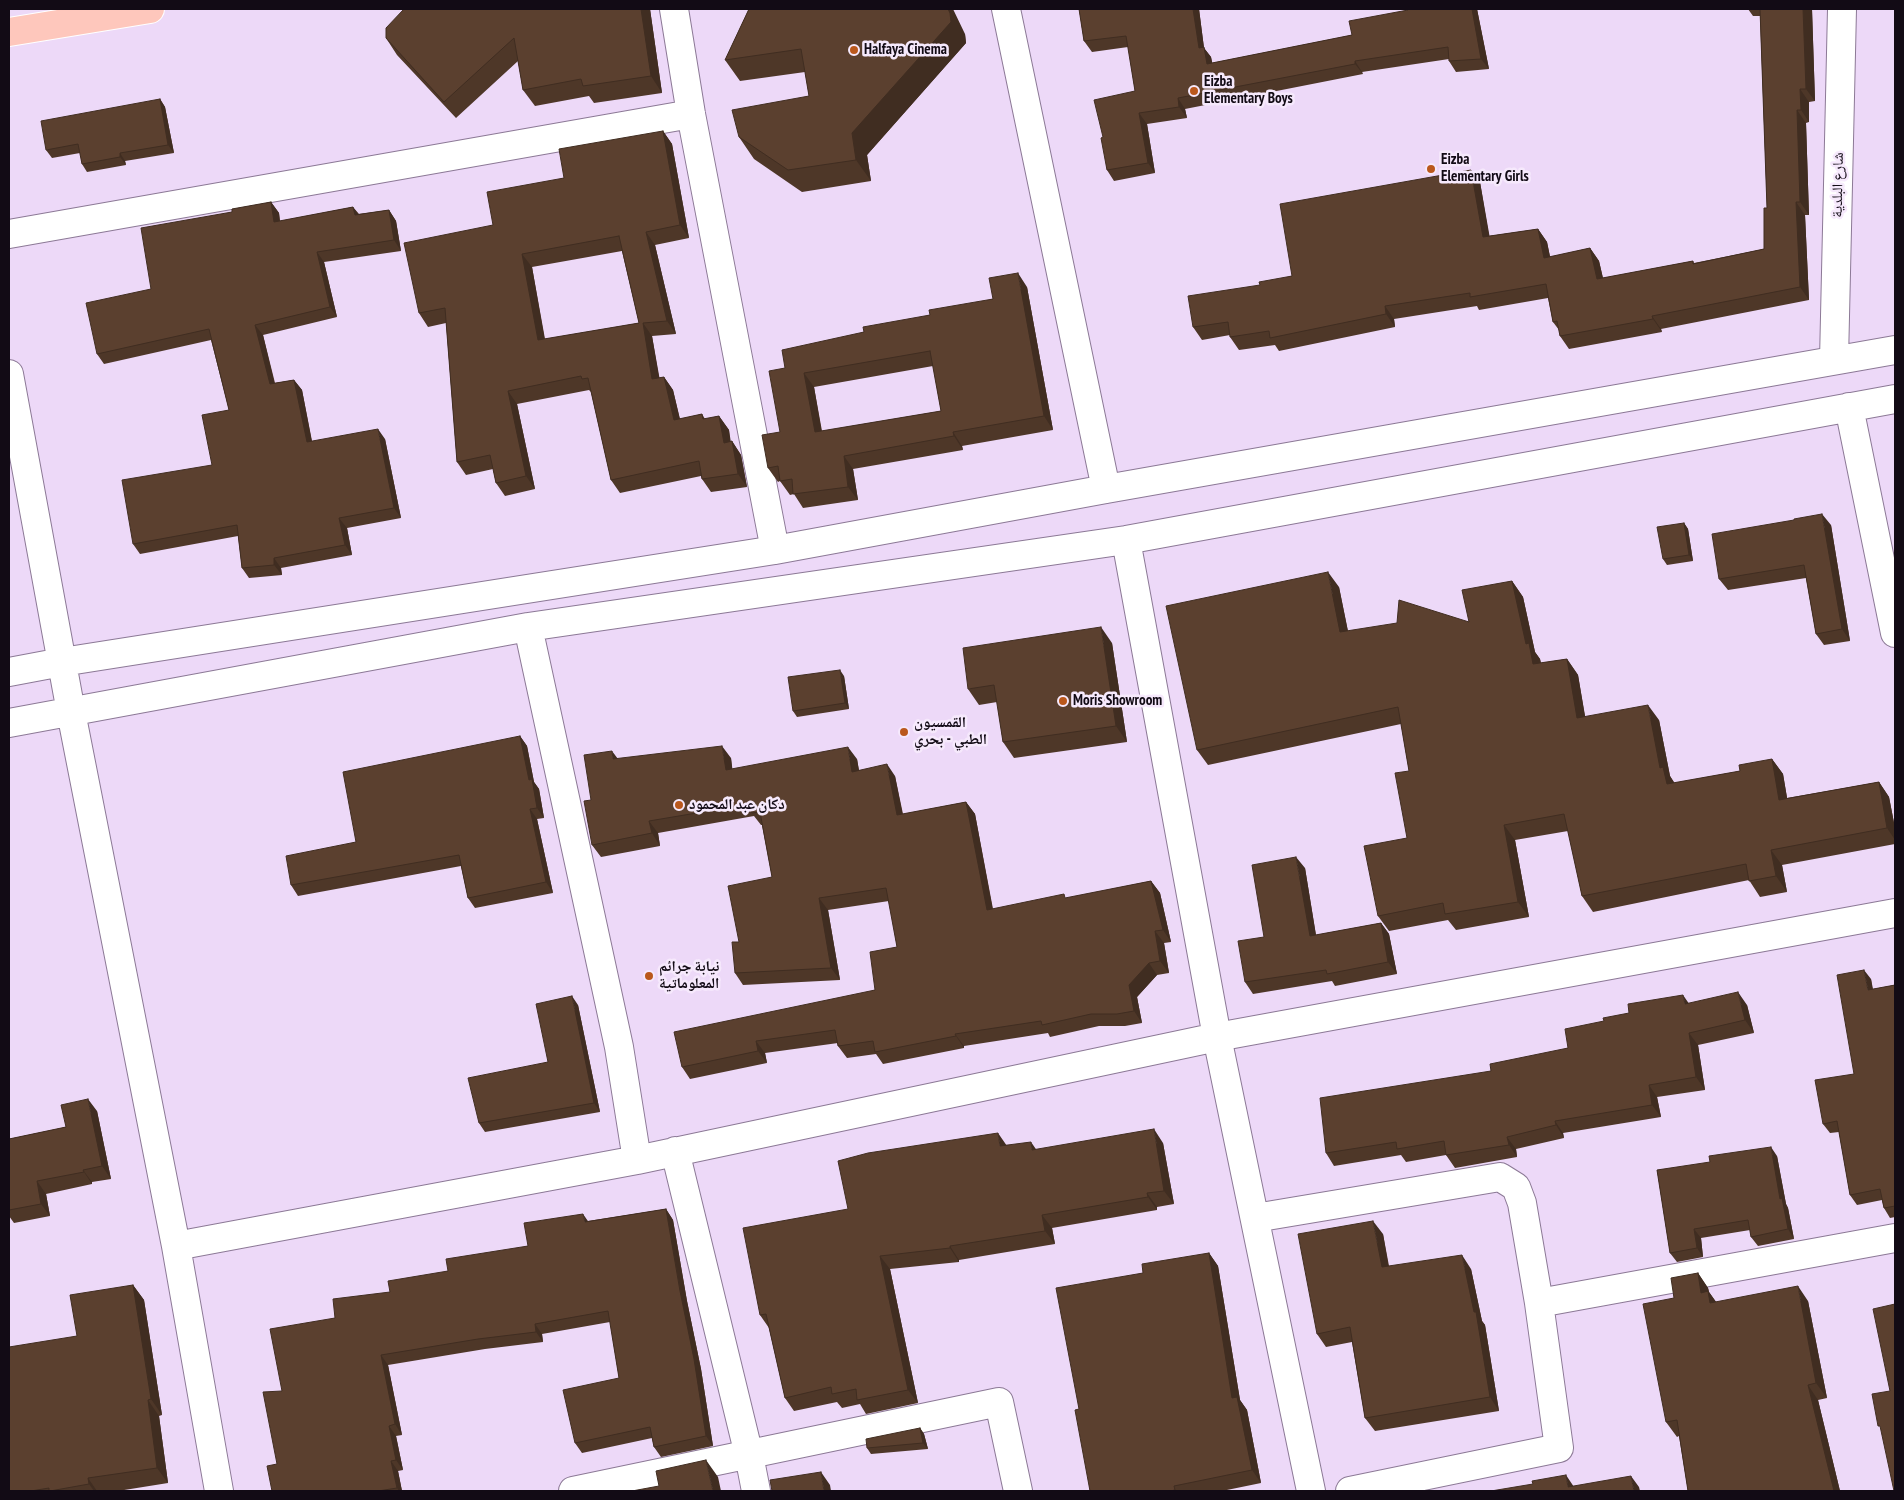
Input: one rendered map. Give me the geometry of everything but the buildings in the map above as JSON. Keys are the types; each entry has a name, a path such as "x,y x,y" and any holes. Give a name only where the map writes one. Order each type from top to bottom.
{"main road":[{"path":"9,32 150,9"}],"street":[{"path":"674,9 691,114 775,550"},
{"path":"1006,9 1106,489"},
{"name":"شارع البلدية","path":"1834,360 1842,9"},
{"path":"9,234 691,114"},
{"path":"9,672 62,662 775,550 1106,489 1895,350"},
{"path":"9,374 70,712 176,1246 219,1491"},
{"path":"9,723 528,627 1126,540 1895,399"},
{"path":"1849,408 1895,633"},
{"path":"1126,540 1217,1037 1311,1491"},
{"path":"528,627 619,1047 637,1160"},
{"path":"176,1246 637,1160 1217,1037 1895,913"},
{"path":"675,1151 749,1455 756,1491"},
{"path":"1255,1218 1500,1177 1516,1186 1522,1203 1539,1304 1559,1448 1350,1491"},
{"path":"1539,1304 1895,1238"},
{"path":"573,1491 999,1402 1018,1491"}],"place":[{"name":"Halfaya Cinema","path":"854,50"},
{"name":"Eizba Elementary Boys","path":"1194,91"},
{"name":"Eizba Elementary Girls","path":"1431,169"},
{"name":"Moris Showroom","path":"1063,701"},
{"name":"القمسيون الطبي - بحري","path":"904,732"},
{"name":"دكان عبد المحمود","path":"679,805"},
{"name":"نيابة جرائم المعلوماتية","path":"649,976"}]}
